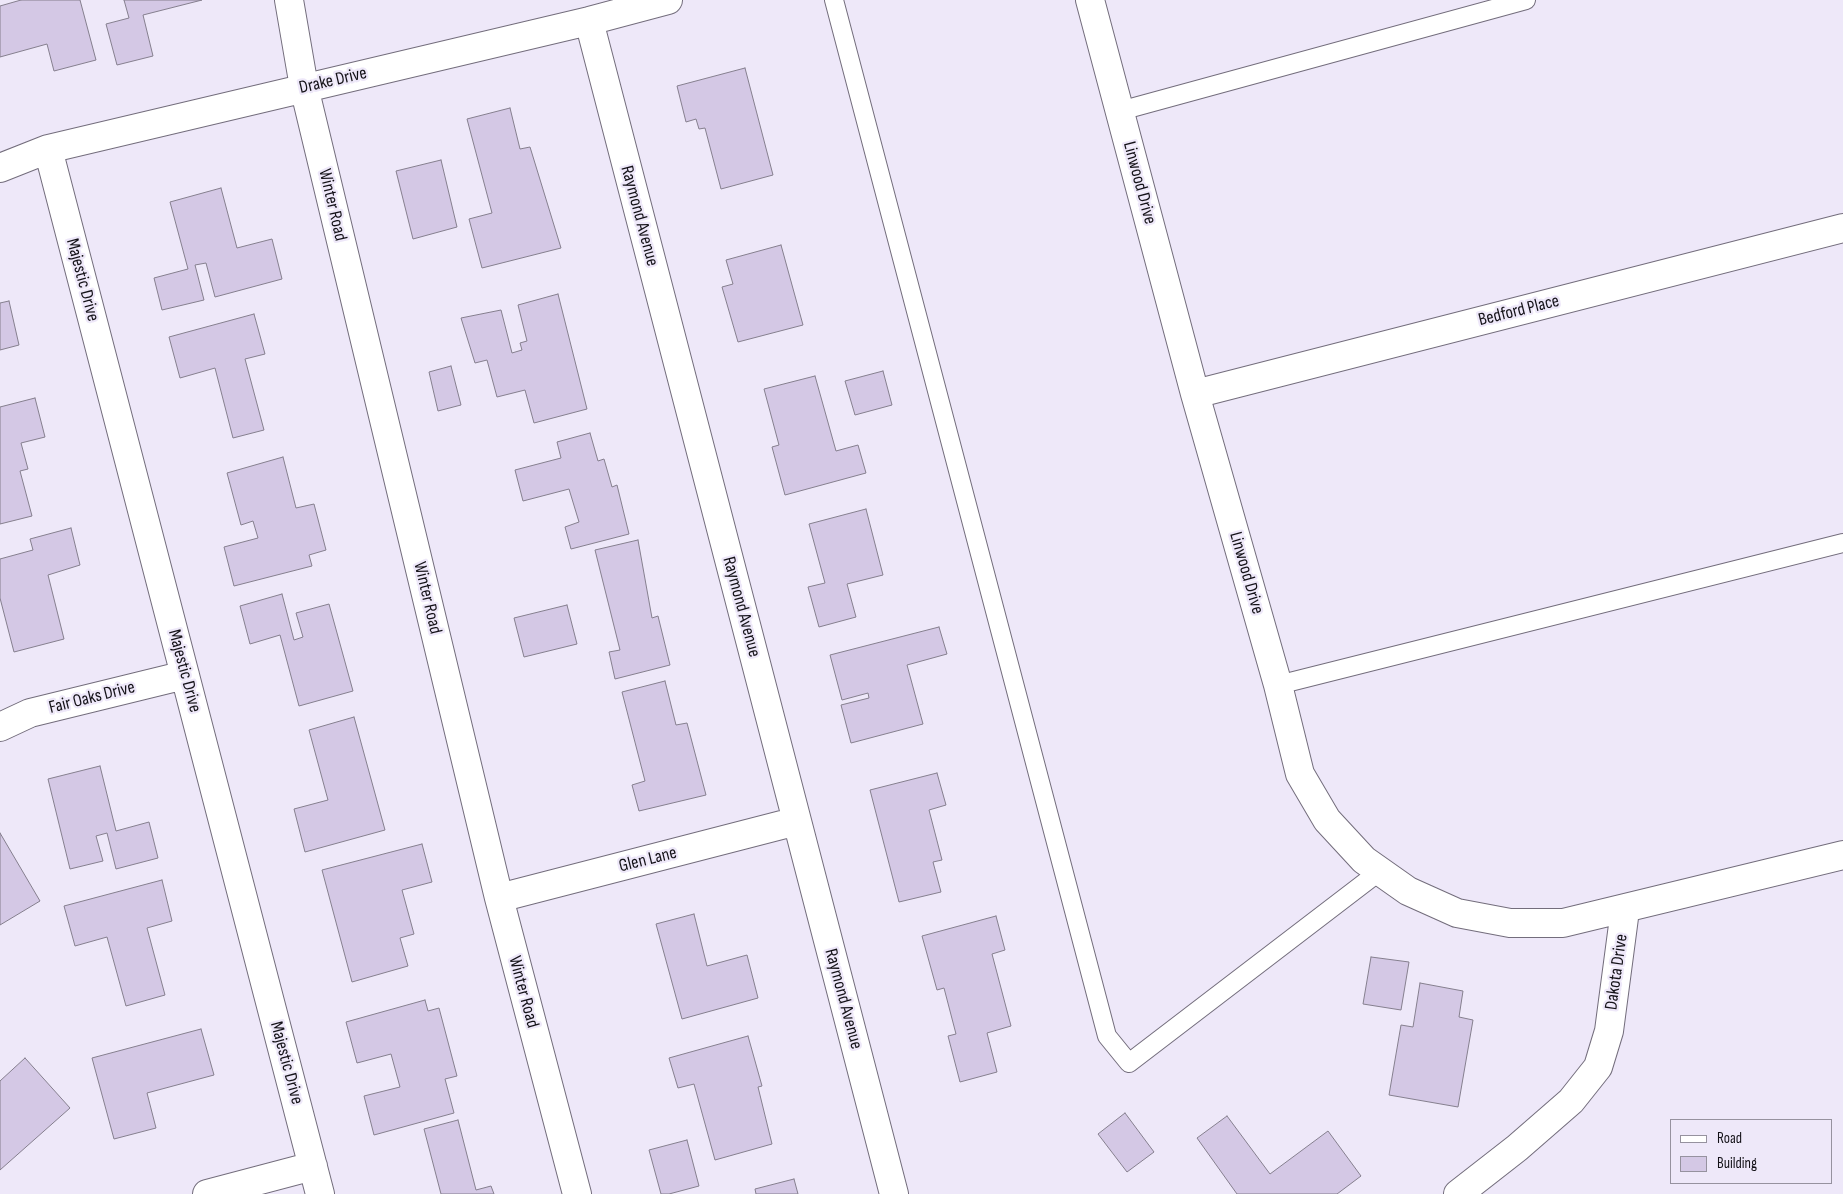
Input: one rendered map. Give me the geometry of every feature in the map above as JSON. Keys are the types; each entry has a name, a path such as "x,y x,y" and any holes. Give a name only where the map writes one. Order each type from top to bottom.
{"street":[{"name":"Winter Road","path":"289,0 304,87 498,898 577,1194"},
{"name":"Drake Drive","path":"0,168 48,149 589,21 668,0"},
{"name":"Linwood Drive","path":"1090,0 1195,394 1278,685 1300,774 1327,820 1364,860 1380,872 1408,891 1457,913 1510,923 1563,923 1625,910"},
{"name":"Raymond Avenue","path":"589,21 894,1194"},
{"name":"Majestic Drive","path":"48,149 320,1194"},
{"name":"Bedford Place","path":"1195,394 1843,228"},
{"name":"Fair Oaks Drive","path":"0,727 30,713 185,675"},
{"name":"Glen Lane","path":"498,898 797,821"},
{"name":"Dakota Drive","path":"1458,1194 1517,1148 1571,1101 1598,1068 1609,1031 1625,910 1843,855"},
{"path":"207,1194 313,1166"}],"lane":[{"path":"834,0 1107,1036 1129,1063 1380,872"},
{"path":"1120,111 1526,0"},
{"path":"1278,685 1843,543"}],"building":[{"path":"21,0 80,0 96,60 54,71 47,44 0,57 0,6"},
{"path":"124,0 202,0 143,15 153,56 117,65 106,24 129,18"},
{"path":"745,68 773,175 721,189 705,128 699,129 696,119 686,122 677,86"},
{"path":"510,108 520,149 530,147 561,248 482,268 469,219 492,213 467,119"},
{"path":"441,160 457,227 413,239 396,171"},
{"path":"221,188 237,248 272,239 282,279 215,297 206,263 195,265 204,300 162,310 154,278 188,269 170,202"},
{"path":"781,245 803,325 738,342 722,287 733,284 726,260"},
{"path":"558,294 587,409 534,423 525,390 497,397 487,360 475,363 461,318 501,310 512,353 522,350 520,343 527,341 518,305"},
{"path":"9,301 19,345 0,350 0,303"},
{"path":"254,314 265,354 245,359 264,430 233,438 215,368 180,378 169,337"},
{"path":"451,366 461,405 438,411 429,372"},
{"path":"883,371 892,405 855,415 845,381"},
{"path":"815,376 836,451 858,445 866,473 785,495 772,447 779,445 764,389"},
{"path":"35,398 45,437 21,443 28,469 20,471 32,516 0,524 0,407"},
{"path":"590,433 598,461 604,459 612,487 617,485 629,534 571,549 565,527 579,522 569,489 523,501 515,470 561,458 557,442"},
{"path":"283,457 296,508 314,504 326,550 309,555 312,566 234,586 224,547 258,538 253,521 241,525 227,473"},
{"path":"866,509 883,575 847,584 856,617 819,627 808,587 825,583 809,524"},
{"path":"71,528 80,565 48,575 64,639 14,652 0,598 0,559 33,550 30,539"},
{"path":"638,540 652,618 658,616 670,665 615,679 609,652 620,650 595,550"},
{"path":"282,594 294,640 303,637 296,613 329,604 353,691 299,706 280,635 250,644 240,606"},
{"path":"567,605 577,644 524,657 514,618"},
{"path":"939,627 947,654 907,665 923,724 851,743 841,705 869,698 868,693 842,700 830,655"},
{"path":"665,681 676,725 687,723 706,795 639,811 632,785 645,781 622,692"},
{"path":"354,717 385,830 305,852 294,809 328,800 309,730"},
{"path":"100,766 116,831 149,822 158,858 116,869 107,833 96,836 103,861 70,869 48,779"},
{"path":"937,773 946,805 929,810 942,860 933,862 941,892 899,902 870,790"},
{"path":"0,833 40,901 0,925"},
{"path":"422,844 432,882 402,890 414,934 400,938 408,966 352,982 322,870"},
{"path":"162,880 172,921 147,928 165,995 126,1006 107,937 75,946 64,906"},
{"path":"694,914 707,966 747,955 758,998 682,1019 656,924"},
{"path":"996,916 1005,950 992,954 1011,1026 987,1033 997,1072 960,1082 948,1036 956,1034 944,988 937,990 922,936"},
{"path":"1371,957 1409,962 1401,1010 1363,1004"},
{"path":"1420,983 1463,991 1459,1017 1473,1020 1458,1107 1389,1095 1401,1025 1413,1027"},
{"path":"425,1000 428,1011 439,1008 457,1076 445,1079 454,1113 374,1135 364,1096 400,1087 391,1054 357,1063 346,1022"},
{"path":"201,1029 214,1075 147,1093 156,1128 114,1139 92,1058"},
{"path":"748,1036 762,1086 758,1087 772,1144 715,1160 694,1084 678,1088 669,1058"},
{"path":"25,1058 70,1108 0,1170 0,1081"},
{"path":"1125,1113 1154,1152 1127,1172 1098,1134"},
{"path":"1227,1116 1270,1174 1328,1131 1361,1176 1337,1194 1237,1194 1197,1138"},
{"path":"458,1120 476,1190 491,1186 494,1194 441,1194 424,1129"},
{"path":"687,1140 699,1186 669,1194 661,1194 649,1150"},
{"path":"794,1179 798,1194 756,1194 755,1189"}]}
